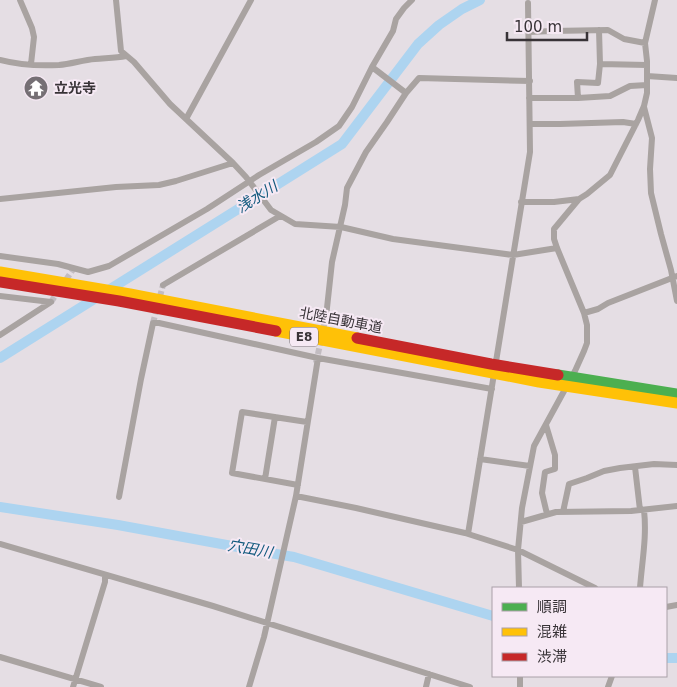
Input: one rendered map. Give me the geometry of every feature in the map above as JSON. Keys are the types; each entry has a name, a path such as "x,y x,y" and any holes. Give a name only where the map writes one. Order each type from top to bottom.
{"highway":[{"name":"北陸自動車道","path":"0,272 130,294 588,390 677,403"},
{"name":"北陸自動車道","path":"0,282 68,292 490,368 677,394"}],"street":[{"path":"20,0 34,37 31,64"},
{"path":"116,0 121,51 134,62 170,104 246,177 271,210 280,216 295,224 341,227 393,239 513,255 557,248"},
{"path":"186,119 251,0"},
{"path":"0,256 58,264 88,272 109,266 316,142 339,126 352,107 393,31 396,19 412,0"},
{"path":"519,587 518,550 522,508 534,446 575,371 587,342 587,325 584,313 557,248 554,239 554,229 579,199 610,175 644,106 647,92 648,65 645,43 655,0"},
{"path":"468,534 530,152 528,3"},
{"path":"578,98 576,82 598,82 600,64 598,30"},
{"path":"529,32 608,30 624,39 645,43"},
{"path":"0,60 60,65 126,56"},
{"path":"600,64 648,65"},
{"path":"372,67 404,92"},
{"path":"647,76 677,78"},
{"path":"326,317 332,262 341,227 347,188 366,152 387,122 404,92 419,78 530,80"},
{"path":"529,98 610,96 630,86 647,86"},
{"path":"644,106 652,138 651,193 661,234 675,277 677,301"},
{"path":"530,124 623,122 636,124"},
{"path":"0,199 176,182 233,164"},
{"path":"521,202 554,202 579,199"},
{"path":"163,285 280,216"},
{"path":"584,313 675,277"},
{"path":"0,296 51,302 0,336"},
{"path":"119,497 153,323 317,361 492,389"},
{"path":"249,687 260,652 296,496 317,361"},
{"path":"298,485 232,473 242,412 307,422"},
{"path":"265,479 275,417"},
{"path":"546,425 556,454 555,469 545,472 542,493 547,514"},
{"path":"480,459 530,466"},
{"path":"563,512 569,484 604,471 654,464 677,465"},
{"path":"635,467 645,543 640,587"},
{"path":"296,496 468,534 518,550 593,587"},
{"path":"521,522 547,514 563,512 642,510 677,505"},
{"path":"0,544 267,623 470,687"},
{"path":"74,687 105,575"},
{"path":"0,656 101,687"},
{"path":"426,687 429,674"}],"waterway":[{"name":"浅水川","path":"0,358 342,144 418,44 439,25 462,9 480,0"},
{"name":"穴田川","path":"0,507 118,525 294,557 492,616"},
{"name":"穴田川","path":"667,658 677,658"}],"tunnel":[{"path":"51,302 74,268"},
{"path":"153,323 163,285"},
{"path":"316,363 326,317"}],"traffic: fast":[{"path":"558,375 677,394"}],"traffic: slow":[{"path":"0,272 130,294 357,338"},
{"path":"276,331 539,382 677,403"}],"traffic: jam":[{"path":"0,282 119,301 276,331"},
{"path":"357,338 558,375"}],"place":[{"name":"立光寺","path":"36,88"}]}
